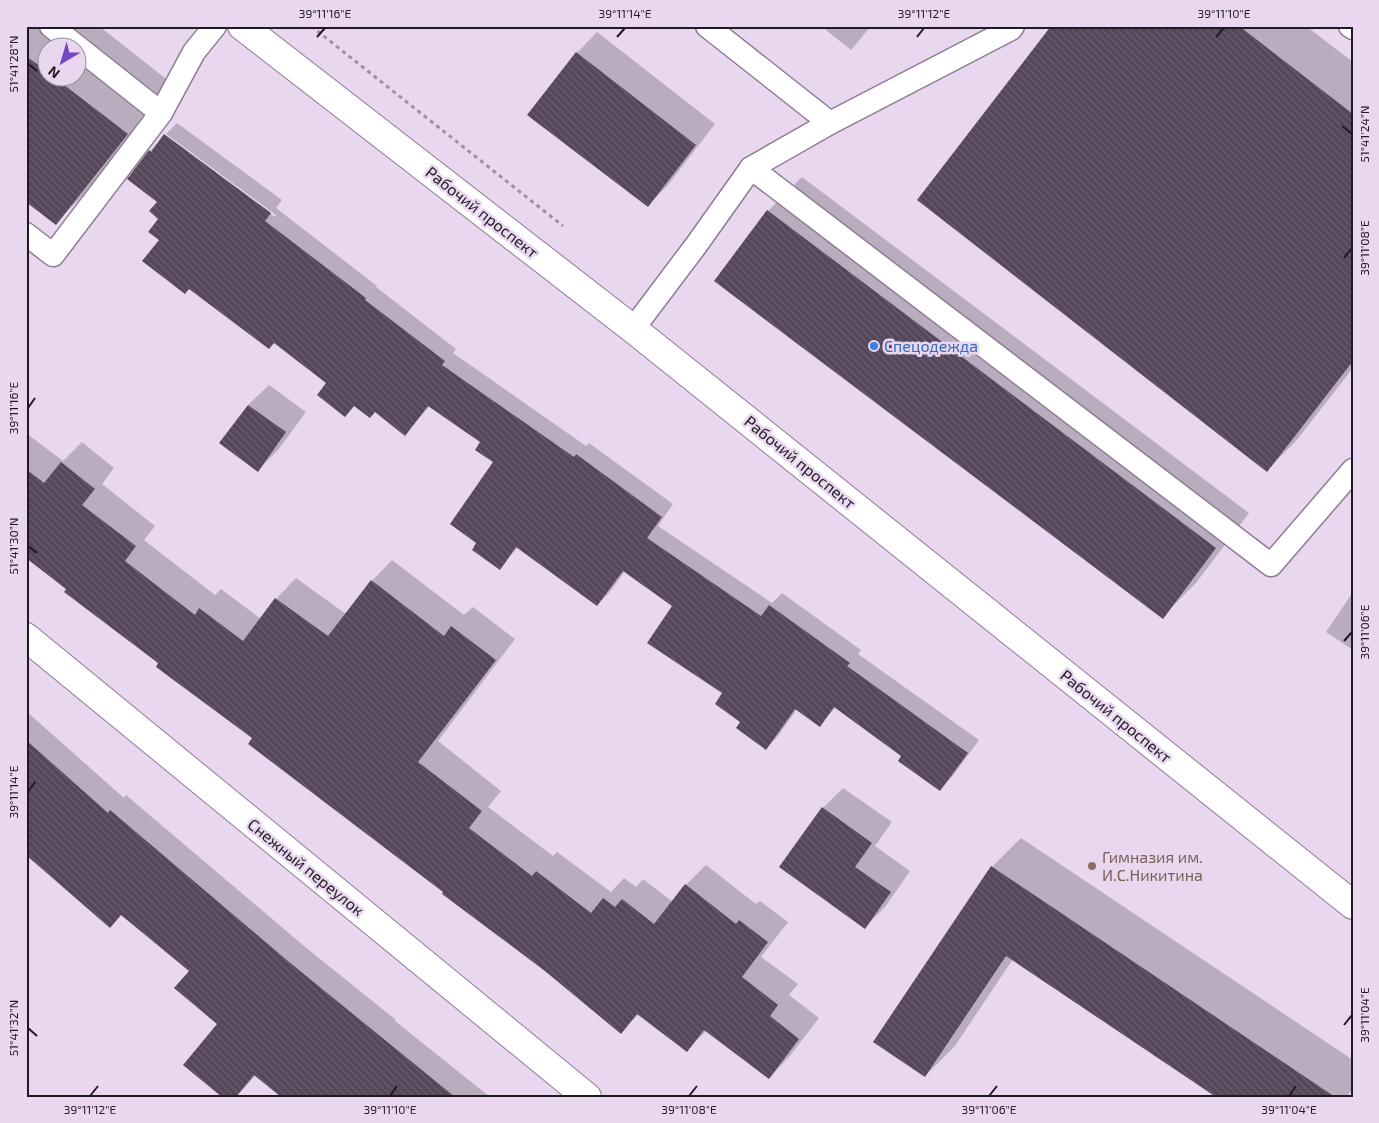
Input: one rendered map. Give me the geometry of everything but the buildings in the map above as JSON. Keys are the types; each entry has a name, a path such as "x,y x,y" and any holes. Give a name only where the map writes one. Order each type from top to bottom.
{"street":[{"name":"Рабочий проспект","path":"242,26 633,328 1353,905"},
{"name":"Снежный переулок","path":"26,637 586,1097"}],"lane":[{"path":"51,26 160,113"},
{"path":"26,234 53,255 160,113 194,52 215,26"},
{"path":"707,26 830,123"},
{"path":"633,328 697,244 751,168 830,123 1011,29 1013,26"},
{"path":"751,168 1271,565 1353,470"}],"place":[{"name":"Спецодежда","path":"874,346"},
{"name":"Гимназия им. И.С.Никитина","path":"1092,866"}]}
